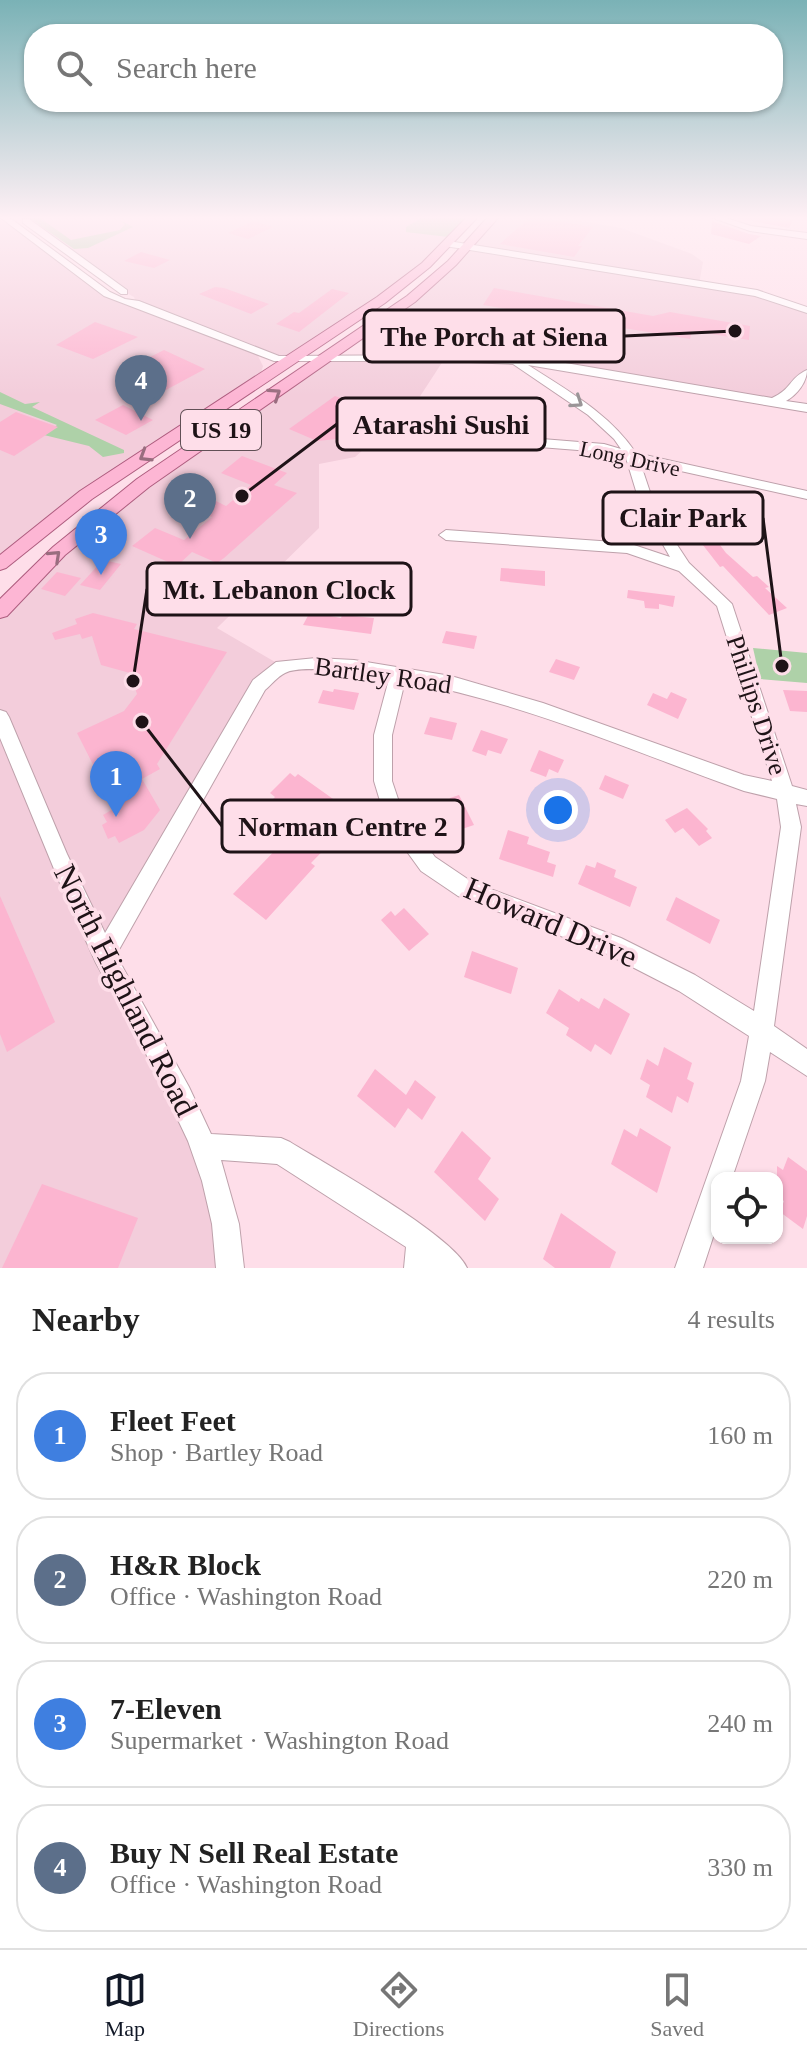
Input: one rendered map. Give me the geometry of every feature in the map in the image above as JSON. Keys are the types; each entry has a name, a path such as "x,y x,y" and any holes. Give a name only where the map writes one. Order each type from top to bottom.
{"main road":[{"name":"US 19","path":"0,564 86,495 293,360 409,277"},
{"name":"US 19","path":"0,611 59,551 130,492 360,336 434,277"}],"street":[{"path":"83,277 123,302 136,303 255,351 293,360 514,360 570,366 807,408"},
{"path":"100,277 134,297 136,303"},
{"path":"652,277 757,293 807,310"},
{"path":"360,336 365,347 404,358"},
{"path":"255,351 263,366 258,383"},
{"name":"Phillips Drive","path":"514,360 592,412 619,437 631,455 647,504 684,567 724,604 785,793 791,827 772,971 753,1081 721,1172"},
{"path":"774,402 791,394 797,381 807,373"},
{"path":"791,394 807,408"},
{"name":"Long Drive","path":"403,432 573,445 807,495"},
{"path":"446,535 628,548 684,567"},
{"name":"Bartley Road","path":"104,955 259,685 282,666 342,665 451,683 537,708 744,783 807,798"},
{"name":"Howard Drive","path":"399,673 383,735 383,781 394,818 428,864 465,889 613,946 687,983 731,1009 807,1064"},
{"name":"North Highland Road","path":"0,717 78,904 205,1146 225,1215 230,1268"},
{"path":"205,1146 281,1151 420,1240 453,1268"},
{"path":"689,1268 711,1203"},
{"path":"418,1268 420,1240"}],"shaded area":[{"path":"0,277 87,277 117,299 136,302 134,297 102,277 405,277 293,360 256,352 263,366 258,383 0,564"},
{"path":"433,277 700,277 699,284 749,292 807,310 807,373 774,402 597,370 445,358 415,404 355,457 319,464 319,528 217,628 282,666 259,685 104,955 205,1146 230,1268 0,1268 0,611 59,551 324,360 399,357 365,347 360,336 411,299"}],"green space":[{"path":"0,392 25,404 40,402 32,407 124,450 124,453 103,457 89,446 44,435 57,425 0,404"},
{"path":"753,648 807,653 807,683 760,679"}],"building":[{"path":"215,287 269,304 251,314 199,294"},
{"path":"494,288 653,316 670,312 750,326 749,340 692,331 690,339 483,305"},
{"path":"332,289 349,293 299,332 276,324 294,312 299,313"},
{"path":"95,322 138,337 93,359 56,345"},
{"path":"164,350 205,369 164,391 122,371"},
{"path":"335,396 374,410 337,439 317,441 289,429"},
{"path":"123,405 153,420 126,435 95,420"},
{"path":"16,412 58,427 14,456 0,450 0,422"},
{"path":"242,456 287,473 274,485 297,493 224,558 217,563 192,552 177,566 132,546 155,528 184,540 212,517 202,513 216,501 226,506 251,485 221,473"},
{"path":"708,529 726,553 753,577 757,576 787,608 769,615 723,566 720,567 692,531"},
{"path":"103,560 121,564 100,590 80,585"},
{"path":"501,568 545,571 545,586 500,581"},
{"path":"57,572 81,578 65,596 41,589"},
{"path":"628,590 675,596 673,607 659,604 659,609 645,608 644,601 627,598"},
{"path":"310,612 341,618 342,615 374,618 371,634 303,625"},
{"path":"93,613 137,624 134,629 227,652 157,764 160,769 142,779 160,810 144,830 119,843 115,836 108,839 102,825 107,822 103,815 115,808 77,733 124,711 137,694 130,673 101,665 92,636 82,639 80,634 55,640 52,633 77,624 75,619"},
{"path":"446,631 477,636 474,649 442,643"},
{"path":"556,659 580,667 574,680 549,672"},
{"path":"334,689 359,693 354,710 318,703 323,690 333,692"},
{"path":"783,690 807,691 807,712 790,711"},
{"path":"671,692 687,699 678,719 647,705 653,693 667,699"},
{"path":"430,717 457,723 452,740 424,734"},
{"path":"481,730 508,739 501,754 488,750 486,756 472,751"},
{"path":"539,750 564,760 558,773 549,769 546,777 530,771"},
{"path":"290,773 295,777 298,774 357,816 311,863 315,866 266,920 233,894 283,842 288,846 308,825 272,800 275,797 270,793"},
{"path":"605,775 629,785 623,799 599,789"},
{"path":"459,795 474,825 462,829 459,824 450,827 443,813 450,798"},
{"path":"687,808 708,829 706,831 712,838 699,846 683,828 675,833 665,820"},
{"path":"508,830 529,837 527,844 550,852 547,862 556,865 553,877 499,859"},
{"path":"597,862 616,870 614,877 637,887 630,907 578,884 586,865 595,868"},
{"path":"0,896 55,1022 7,1052 0,1034"},
{"path":"676,897 720,920 710,944 666,920"},
{"path":"404,908 429,934 409,951 381,920 391,911 395,916"},
{"path":"472,951 518,968 511,994 464,977"},
{"path":"559,989 579,1002 581,998 599,1009 604,998 630,1014 611,1055 595,1044 591,1052 566,1035 569,1028 546,1013"},
{"path":"664,1047 692,1063 687,1079 694,1083 688,1103 677,1096 672,1113 646,1097 650,1085 640,1079 647,1059 658,1066"},
{"path":"375,1069 406,1095 415,1080 436,1097 422,1120 408,1108 395,1128 357,1096"},
{"path":"640,1128 671,1147 657,1193 611,1164 624,1129 637,1137"},
{"path":"462,1131 491,1158 478,1179 499,1199 485,1221 434,1172"},
{"path":"788,1157 807,1171 807,1216 803,1229 783,1214 783,1172 777,1172 777,1166 783,1170"},
{"path":"42,1184 138,1218 118,1268 2,1268"},
{"path":"561,1213 616,1252 610,1268 555,1268 543,1259"}],"place":[{"name":"The Porch at Siena","path":"735,331"},
{"name":"Buy N Sell Real Estate","path":"141,421"},
{"name":"Atarashi Sushi","path":"242,496"},
{"name":"H&R Block","path":"190,539"},
{"name":"7-Eleven","path":"101,575"},
{"name":"Clair Park","path":"782,666"},
{"name":"Mt. Lebanon Clock","path":"133,681"},
{"name":"Norman Centre 2","path":"142,722"},
{"name":"Fleet Feet","path":"116,817"}]}
